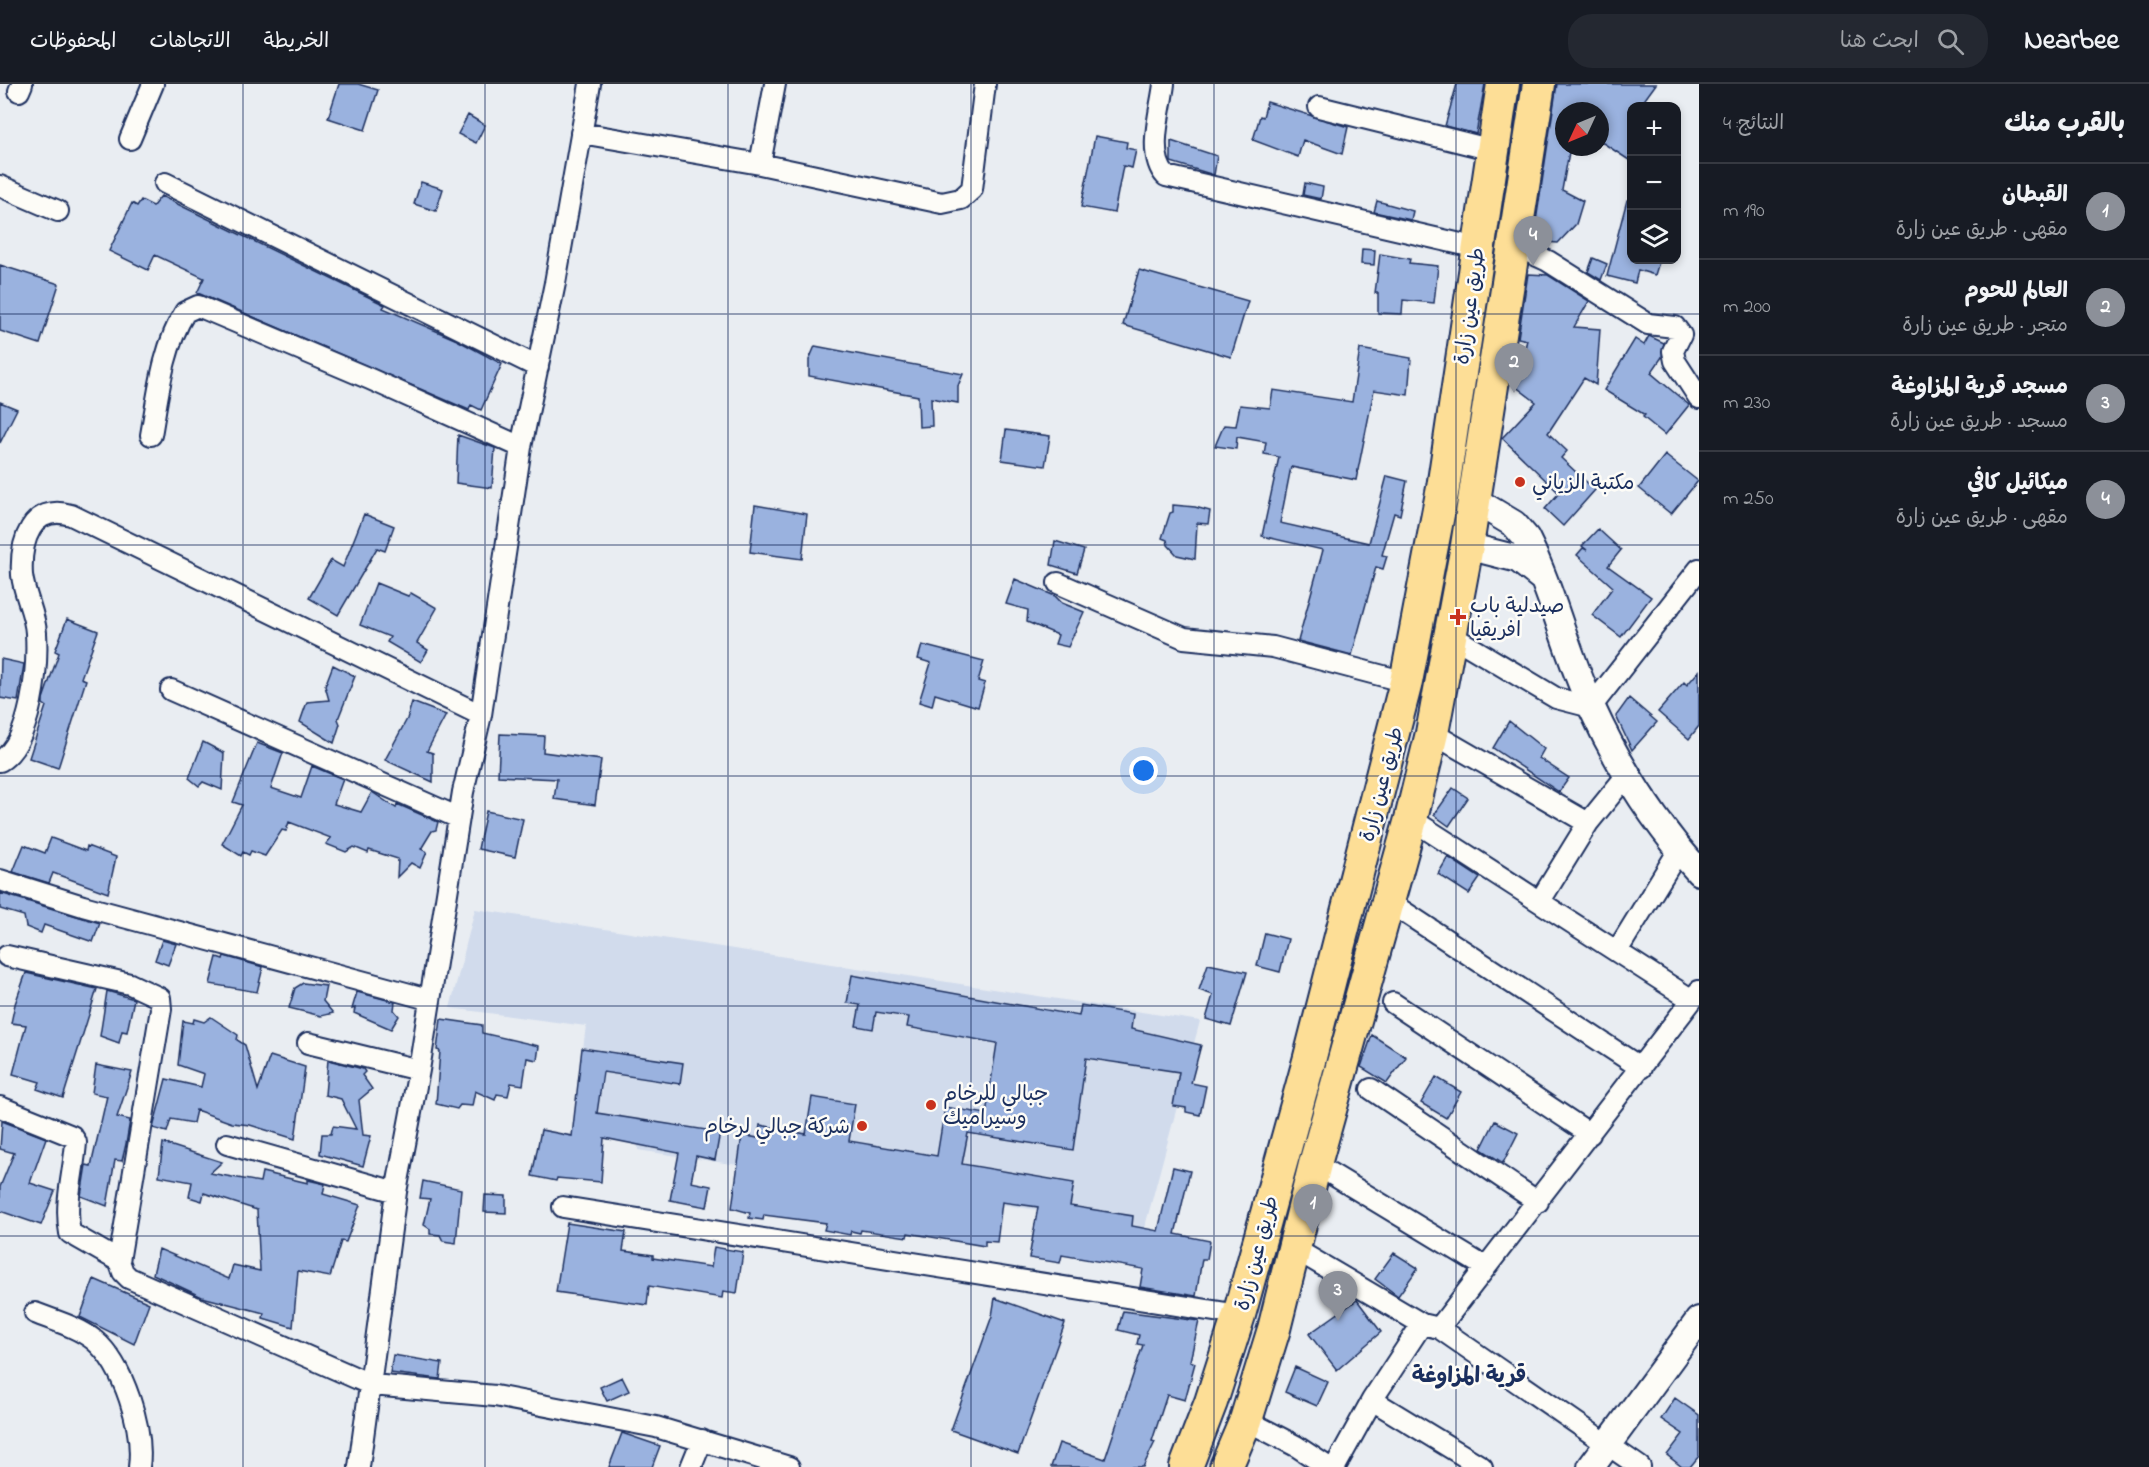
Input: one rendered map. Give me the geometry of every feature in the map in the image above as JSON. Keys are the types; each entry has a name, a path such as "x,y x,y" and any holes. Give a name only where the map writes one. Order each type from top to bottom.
{"main road":[{"name":"طريق عين زارة","path":"1186,1467 1211,1402 1239,1315 1318,1027 1406,682 1443,489 1503,84"},
{"name":"طريق عين زارة","path":"1226,1467 1246,1420 1274,1329 1315,1164 1412,819 1432,733 1452,636 1467,546 1539,84"}],"street":[{"path":"130,139 153,84"},
{"path":"359,1467 372,1386 396,1192 419,1070 428,999 459,818 481,715 521,447 590,84"},
{"path":"760,164 775,84"},
{"path":"581,133 760,164 942,202 961,199 972,189 985,84"},
{"path":"1164,84 1156,149 1157,163 1166,176 1478,248"},
{"path":"1319,107 1493,150"},
{"path":"165,183 538,367"},
{"path":"0,186 58,211"},
{"path":"1514,245 1548,261 1648,324 1675,327 1681,335 1673,351 1674,361 1699,398"},
{"path":"151,435 158,391 172,340 185,312 198,306 359,374 521,447"},
{"path":"1474,500 1514,524 1526,538 1592,707 1627,775 1679,850 1699,872"},
{"path":"0,760 18,744 23,733 35,666 36,633 22,576 23,553 33,523 44,513 58,511 71,515 481,715"},
{"path":"1467,546 1518,559 1544,580"},
{"path":"1592,707 1699,569"},
{"path":"1058,583 1184,638 1273,647 1406,682"},
{"path":"1452,636 1556,698 1592,707"},
{"path":"171,690 459,818"},
{"path":"1432,733 1588,823"},
{"path":"1540,901 1588,823 1627,775"},
{"path":"1335,1467 1372,1400 1431,1326 1485,1267 1538,1202 1696,996 1617,951 1412,819"},
{"path":"1617,951 1679,850"},
{"path":"0,880 83,906 428,999"},
{"path":"1389,902 1641,1068"},
{"path":"6,956 130,984 160,998 161,1009 119,1261"},
{"path":"1394,1003 1590,1134"},
{"path":"308,1042 419,1070"},
{"path":"1371,1089 1538,1202"},
{"path":"0,1107 72,1137 75,1142 67,1220 70,1233 119,1261 129,1278 372,1386 495,1396 656,1427 789,1467"},
{"path":"227,1144 396,1192"},
{"path":"1315,1164 1485,1267"},
{"path":"563,1208 1239,1315"},
{"path":"1295,1249 1431,1326 1608,1443 1640,1467"},
{"path":"35,1313 84,1333 95,1341 112,1361 136,1421 141,1456 140,1467"},
{"path":"1591,1467 1699,1320"},
{"path":"1372,1400 1482,1467"},
{"path":"1246,1420 1296,1446 1328,1467"},
{"path":"691,1467 702,1440"}],"shaded area":[{"path":"475,909 1200,1021 1143,1234 1071,1215 638,1150 638,1143 572,1132 586,1026 450,1008"}],"building":[{"path":"339,84 358,84 378,90 365,130 328,118"},
{"path":"1457,84 1485,84 1476,134 1445,126"},
{"path":"1557,84 1656,84 1643,102 1627,102 1627,159 1609,147 1609,102 1555,102 1555,156 1568,156 1562,190 1583,201 1576,224 1558,243 1533,241"},
{"path":"1267,102 1348,127 1342,154 1303,140 1298,157 1253,140"},
{"path":"468,115 485,125 476,143 458,134"},
{"path":"1095,136 1127,142 1126,148 1136,150 1132,168 1123,166 1114,213 1081,207"},
{"path":"1171,141 1217,156 1214,175 1171,162"},
{"path":"421,182 443,189 436,211 414,204"},
{"path":"1305,183 1323,187 1321,199 1303,195"},
{"path":"161,196 385,305 383,308 457,340 502,364 481,410 471,405 469,410 197,293 204,278 155,255 148,270 109,251 132,203 137,206 141,200 153,206"},
{"path":"1627,200 1627,264 1658,264 1655,275 1638,270 1635,283 1607,276"},
{"path":"1377,201 1413,211 1411,220 1374,212"},
{"path":"1362,249 1375,250 1374,265 1361,264"},
{"path":"1380,254 1410,259 1409,263 1438,266 1434,303 1403,300 1402,314 1378,313 1378,293 1375,293"},
{"path":"1593,258 1607,264 1601,280 1588,272"},
{"path":"0,265 59,284 40,344 0,331"},
{"path":"1139,270 1248,301 1231,357 1123,325"},
{"path":"1528,274 1548,275 1589,301 1574,327 1600,329 1596,385 1584,378 1548,433 1567,451 1561,458 1595,490 1563,526 1545,509 1559,493 1502,438 1536,402 1515,386 1527,340 1518,338"},
{"path":"1649,336 1664,343 1662,357 1651,373 1689,405 1665,435 1643,417 1645,415 1604,390 1635,339 1644,345"},
{"path":"815,346 963,374 958,386 958,403 931,398 932,426 919,427 918,396 809,376 809,360"},
{"path":"1360,349 1411,358 1408,395 1374,390 1356,480 1291,467 1280,523 1369,543 1387,476 1407,481 1400,515 1394,513 1382,555 1387,556 1383,569 1376,567 1352,655 1298,641 1323,550 1262,536 1279,457 1264,454 1266,442 1237,437 1236,449 1215,446 1224,425 1236,426 1240,405 1270,408 1273,390 1352,402"},
{"path":"0,402 17,409 0,443"},
{"path":"1006,430 1050,436 1045,466 1002,460"},
{"path":"458,435 495,448 492,488 456,483"},
{"path":"1665,455 1698,481 1671,514 1639,488"},
{"path":"755,505 807,514 802,559 750,552"},
{"path":"1173,505 1210,511 1208,524 1197,523 1195,559 1177,555 1168,545 1167,540 1162,538 1170,513 1173,512"},
{"path":"364,514 394,526 385,551 377,548 338,615 309,598 331,560 343,567"},
{"path":"1598,529 1621,550 1608,566 1651,597 1621,637 1592,615 1613,587 1577,555 1583,548 1587,550 1582,546"},
{"path":"1055,541 1084,550 1077,573 1051,565"},
{"path":"1015,579 1055,596 1062,603 1084,612 1068,647 1055,644 1058,635 1027,622 1028,610 1006,604"},
{"path":"376,583 408,596 411,593 437,608 417,643 428,650 421,662 387,642 390,637 360,625"},
{"path":"67,619 98,631 81,678 86,680 58,768 29,758 46,706 43,704 43,699 59,653 55,651"},
{"path":"922,645 984,661 978,681 985,683 978,707 935,694 932,706 919,702 931,663 918,659"},
{"path":"1,659 24,664 18,701 0,698"},
{"path":"333,665 355,676 338,719 340,724 334,743 300,722 307,702 329,700 325,686"},
{"path":"1699,671 1699,726 1689,739 1658,712 1684,682 1687,685"},
{"path":"1629,698 1657,722 1632,750 1616,716"},
{"path":"412,702 446,715 427,751 433,753 433,782 385,760 407,719"},
{"path":"1509,721 1544,749 1539,758 1569,778 1559,792 1493,748"},
{"path":"500,734 544,736 543,752 601,760 595,805 554,799 557,779 498,776"},
{"path":"203,742 224,753 222,790 203,782 199,786 189,778"},
{"path":"257,743 283,753 271,788 301,798 312,766 343,779 334,804 361,812 372,792 396,808 397,804 438,822 436,830 432,831 421,849 427,852 420,868 411,863 397,877 398,859 369,850 368,853 354,847 346,852 326,844 331,838 289,822 286,831 282,830 265,856 251,851 249,855 243,852 241,856 222,844 242,805 233,802"},
{"path":"1453,788 1468,798 1449,826 1434,815"},
{"path":"486,811 523,819 515,857 478,849"},
{"path":"51,838 86,851 87,846 116,857 108,893 53,873 49,883 13,872 24,845 45,853"},
{"path":"1448,857 1480,878 1469,894 1438,874"},
{"path":"0,893 100,923 93,942 44,925 41,933 26,927 24,916 0,909"},
{"path":"1265,933 1288,939 1280,972 1257,966"},
{"path":"162,940 176,944 168,965 155,960"},
{"path":"224,956 263,967 257,992 210,984 217,957 223,959"},
{"path":"1208,964 1247,972 1231,1026 1206,1019 1213,995 1199,990"},
{"path":"26,973 97,989 63,1098 37,1089 40,1082 13,1074 26,1025 11,1023"},
{"path":"852,975 1079,1016 1081,1005 1133,1014 1131,1029 1201,1045 1191,1083 1206,1086 1200,1115 1186,1112 1186,1108 1173,1106 1179,1072 1086,1058 1073,1150 968,1133 962,1164 1074,1183 1070,1206 1133,1216 1132,1226 1158,1231 1173,1167 1190,1171 1175,1234 1210,1241 1207,1259 1202,1259 1196,1296 1140,1287 1143,1269 1062,1255 1060,1263 1029,1258 1038,1207 1002,1202 997,1242 985,1241 985,1246 908,1233 907,1237 861,1230 860,1233 851,1231 850,1235 824,1230 826,1223 764,1215 763,1220 749,1218 750,1213 732,1208 742,1135 758,1138 760,1125 806,1134 812,1097 855,1104 849,1141 937,1156 945,1107 986,1114 997,1043 907,1027 909,1017 876,1012 873,1029 856,1026 860,1005 847,1003"},
{"path":"303,983 326,986 323,1001 333,1013 321,1016 289,1008 295,988"},
{"path":"107,991 134,999 127,1032 122,1031 119,1043 100,1036"},
{"path":"357,992 395,1002 394,1010 399,1016 391,1029 354,1013 355,1008 352,1009"},
{"path":"211,1017 238,1035 237,1040 245,1045 258,1090 270,1056 305,1067 295,1139 250,1125 232,1123 196,1110 193,1123 171,1119 167,1132 153,1128 166,1079 201,1087 204,1074 178,1065 183,1021 193,1023 194,1019 204,1022"},
{"path":"441,1019 482,1025 482,1033 539,1046 537,1060 527,1058 523,1085 511,1083 508,1096 497,1094 495,1100 475,1091 472,1106 460,1105 457,1109 436,1104 440,1051 437,1050"},
{"path":"1372,1035 1406,1057 1387,1083 1361,1067"},
{"path":"582,1048 683,1063 680,1084 603,1072 597,1113 720,1132 715,1160 696,1156 691,1182 711,1186 707,1207 670,1200 679,1153 604,1138 601,1182 557,1178 556,1181 532,1176 541,1130 572,1136"},
{"path":"328,1060 363,1069 365,1072 362,1075 372,1089 359,1100 363,1135 371,1136 363,1166 320,1154 322,1134 331,1134 333,1126 356,1129 341,1099 325,1095"},
{"path":"96,1065 132,1072 117,1117 130,1120 126,1144 122,1161 115,1160 107,1206 81,1196 86,1165 91,1166 107,1096 92,1093"},
{"path":"1436,1077 1461,1092 1446,1118 1421,1103"},
{"path":"2,1121 46,1138 30,1183 55,1191 41,1225 0,1211 0,1187 14,1153 0,1149"},
{"path":"1495,1121 1518,1133 1503,1163 1481,1149"},
{"path":"163,1143 222,1162 210,1173 260,1182 262,1172 308,1183 308,1180 325,1184 323,1194 360,1205 346,1242 341,1241 330,1277 298,1271 293,1327 263,1318 264,1313 202,1297 153,1274 159,1249 229,1279 233,1265 260,1271 257,1210 204,1193 202,1201 189,1197 192,1182 159,1176"},
{"path":"423,1181 461,1189 456,1243 443,1241 440,1235 430,1234 430,1229 424,1225 430,1199 420,1198"},
{"path":"485,1195 506,1196 506,1213 484,1212"},
{"path":"567,1223 626,1232 623,1251 653,1255 653,1258 711,1267 714,1247 743,1252 737,1293 723,1291 722,1298 649,1286 647,1305 556,1292"},
{"path":"1394,1253 1418,1268 1398,1296 1375,1279"},
{"path":"94,1279 149,1303 134,1344 80,1317"},
{"path":"995,1298 1065,1323 1018,1454 951,1430 992,1316"},
{"path":"1357,1300 1381,1332 1337,1370 1309,1334"},
{"path":"1123,1311 1199,1321 1190,1361 1195,1363 1185,1400 1167,1395 1152,1441 1155,1442 1143,1467 1051,1467 1059,1443 1105,1459 1143,1345 1137,1344 1139,1335 1118,1330"},
{"path":"393,1355 442,1363 440,1379 390,1373"},
{"path":"1295,1367 1328,1382 1317,1406 1285,1392"},
{"path":"622,1377 629,1391 607,1401 600,1387"},
{"path":"1675,1398 1699,1415 1699,1456 1690,1467 1682,1467 1667,1455 1683,1434 1661,1419"},
{"path":"622,1433 660,1446 652,1467 609,1467"}],"place":[{"name":"ميكائيل كافي","path":"1533,266"},
{"name":"العالم للحوم","path":"1514,393"},
{"name":"مكتبة الزياني","path":"1520,482"},
{"name":"صيدلية باب افريقيا","path":"1458,617"},
{"name":"جبالي للرخام وسيراميك","path":"931,1105"},
{"name":"شركة جبالي لرخام","path":"862,1126"},
{"name":"القبطان","path":"1313,1234"},
{"name":"مسجد قرية المزاوغة","path":"1338,1321"}],"district":[{"name":"قرية المزاوغة","path":"1469,1374"}]}
